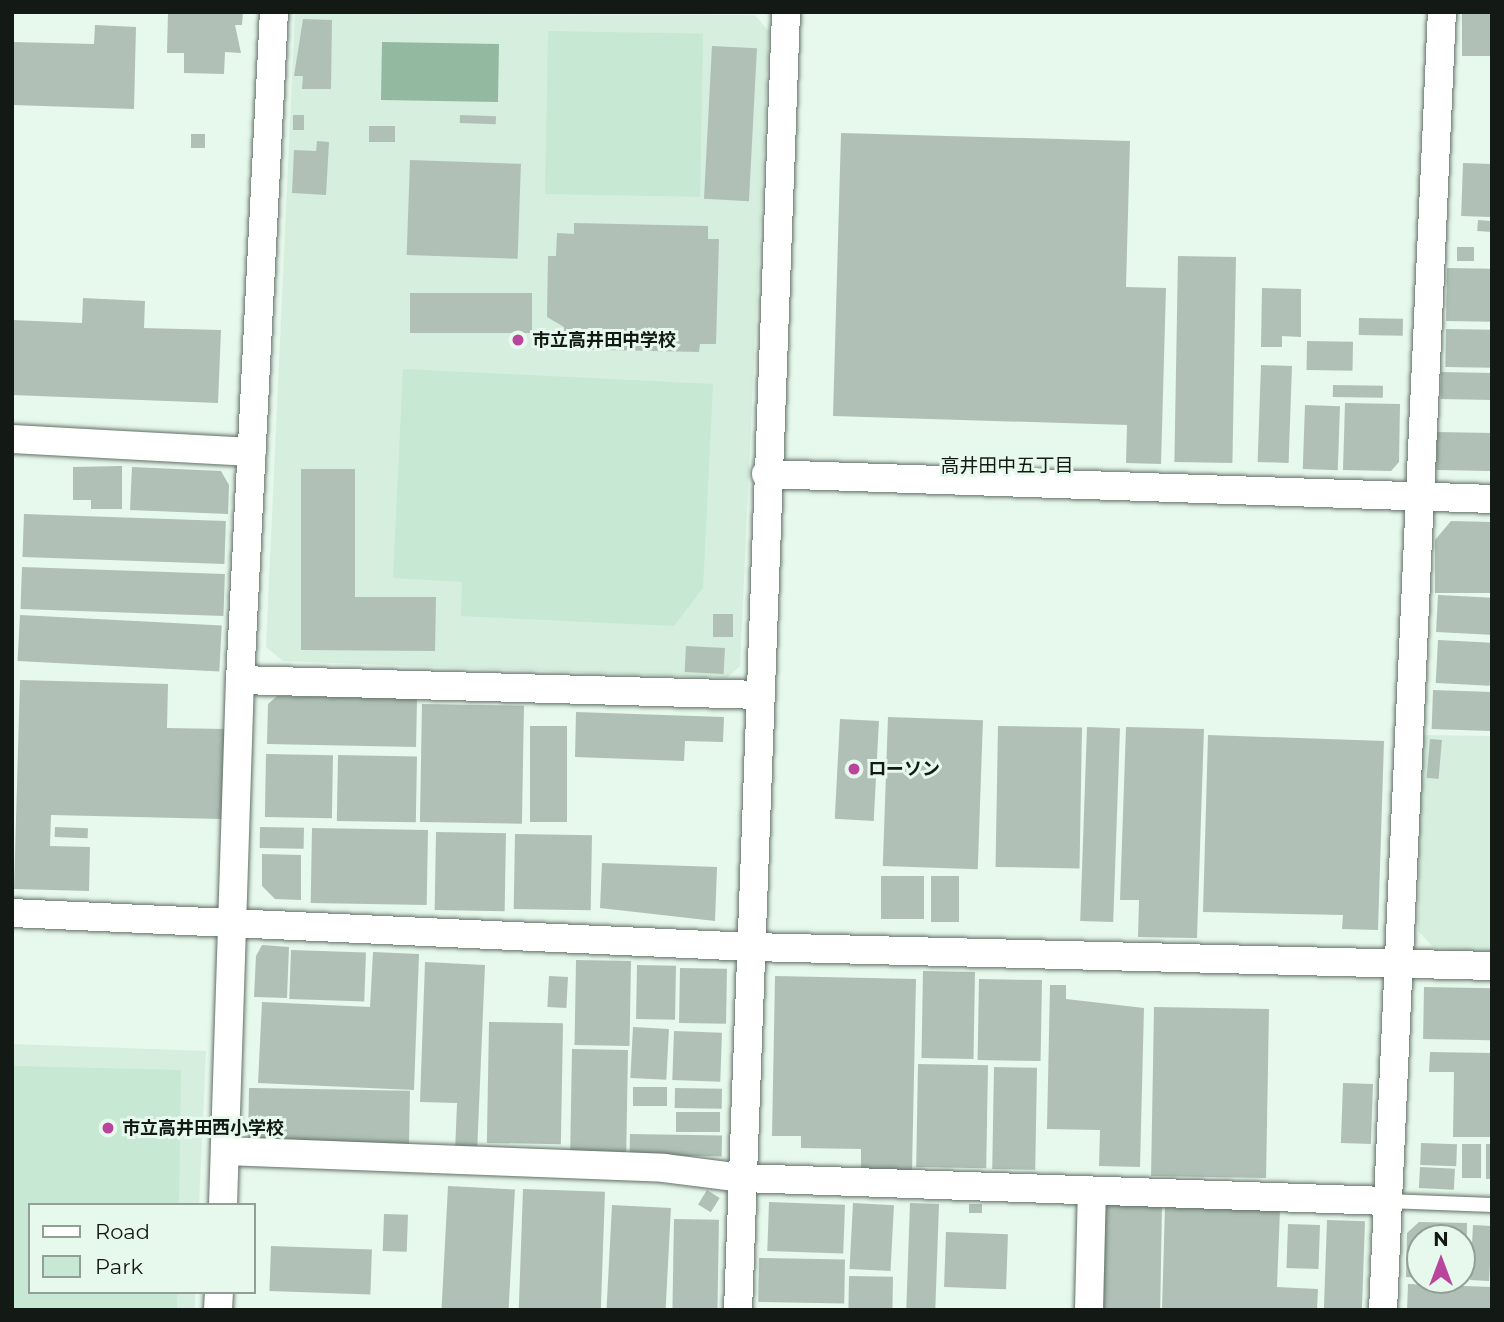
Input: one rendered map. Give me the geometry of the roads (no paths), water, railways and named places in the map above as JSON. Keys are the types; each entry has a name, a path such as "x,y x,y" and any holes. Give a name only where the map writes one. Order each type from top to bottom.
{"street":[{"path":"223,1203 240,680 274,12"},
{"path":"738,1310 761,695 766,474 786,12"},
{"path":"1383,1310 1416,498 1442,12"},
{"path":"12,439 252,452"},
{"path":"766,474 1492,499"},
{"path":"240,680 761,695"},
{"path":"12,913 752,947 1396,959 1492,966"},
{"path":"225,1151 664,1168 743,1178 1387,1201"},
{"path":"1089,1310 1093,1191"}],"lane":[{"path":"1387,1201 1492,1205"}],"place":[{"name":"市立高井田中学校","path":"518,340"},
{"name":"ローソン","path":"854,769"},
{"name":"市立高井田西小学校","path":"108,1128"}],"district":[{"name":"高井田中五丁目","path":"1007,466"}]}
